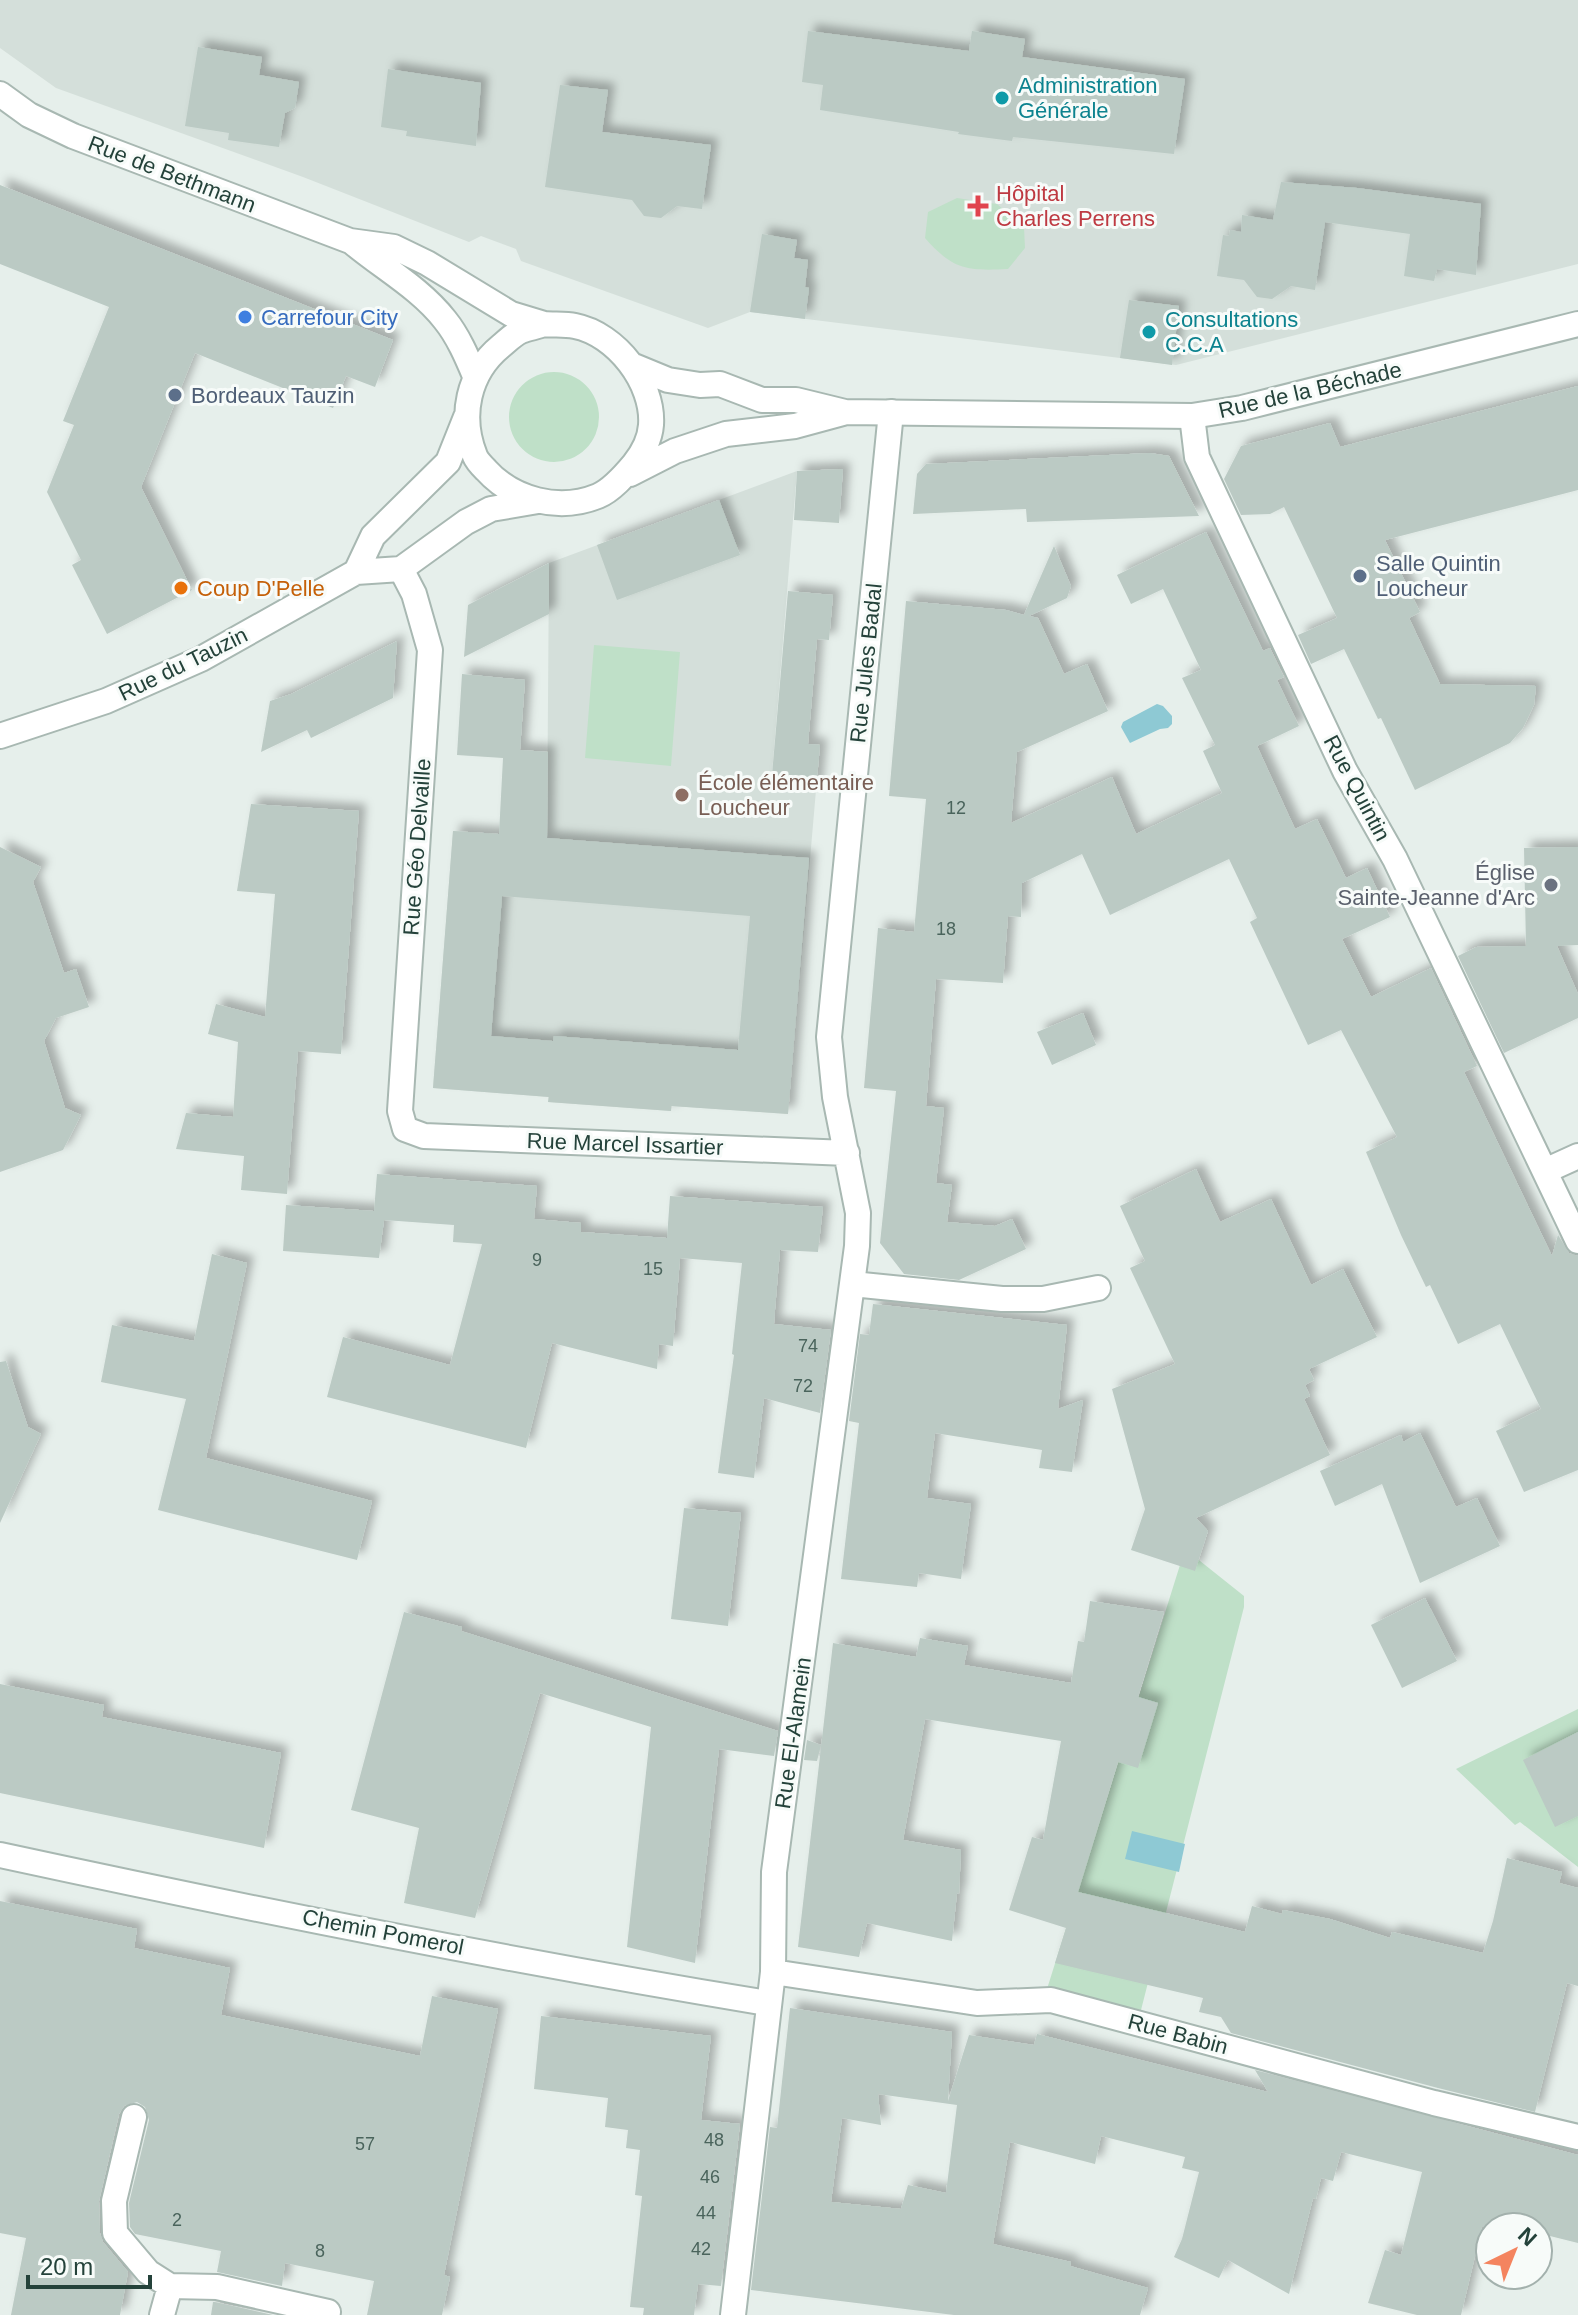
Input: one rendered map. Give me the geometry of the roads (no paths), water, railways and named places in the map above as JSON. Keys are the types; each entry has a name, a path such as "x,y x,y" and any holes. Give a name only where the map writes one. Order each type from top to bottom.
{"street":[{"name":"Rue de Bethmann","path":"0,94 29,115 73,136 350,241 394,247 427,263 511,314 544,324"},
{"name":"Rue de Bethmann","path":"350,241 411,286 436,309 447,323 475,376"},
{"path":"356,572 373,536 448,462 466,417 475,376 496,350 518,332 544,324 577,326 611,343 634,366 646,393 651,426 642,453 620,480 599,496 564,504 538,501 501,486 476,458 466,417"},
{"name":"Rue de la Béchade","path":"634,366 668,380 700,385 720,384 762,400 796,400 845,412 1192,416 1242,408 1578,324"},
{"name":"Rue de la Béchade","path":"620,480 675,451 726,434 795,426 845,412"},
{"name":"Rue Jules Badal","path":"847,1153 835,1097 829,1037 891,412"},
{"name":"Rue Quintin","path":"1192,416 1197,457 1345,771 1395,859 1578,1241"},
{"path":"401,569 466,522 491,509 538,501"},
{"name":"Rue du Tauzin","path":"0,736 106,701 201,659 356,572 401,569"},
{"name":"Rue Géo Delvaille","path":"401,569 414,594 430,650 400,1111 405,1129"},
{"name":"Rue Marcel Issartier","path":"405,1129 424,1136 847,1153"},
{"name":"Rue El-Alamein","path":"733,2315 773,1972 774,1872 852,1284 858,1213 847,1153"},
{"path":"1545,1171 1578,1156"},
{"path":"852,1284 1002,1299 1043,1299 1098,1288"},
{"name":"Chemin Pomerol","path":"0,1855 543,1963 767,2003"},
{"name":"Rue Babin","path":"773,1972 977,2003 1051,2000 1434,2103 1578,2137"},
{"path":"134,2117 114,2201 115,2233 148,2272 170,2286 217,2287 328,2312"},
{"path":"162,2315 170,2286"}],"water":[{"path":"1157,704 1172,716 1172,724 1130,743 1121,727 1123,722"},
{"path":"1132,1831 1185,1844 1179,1872 1125,1859"}],"place":[{"name":"Administration Générale","path":"1002,98"},
{"name":"Hôpital Charles Perrens","path":"978,206"},
{"name":"Carrefour City","path":"245,317"},
{"name":"Consultations C.C.A","path":"1149,332"},
{"name":"Bordeaux Tauzin","path":"175,395"},
{"name":"Salle Quintin Loucheur","path":"1360,576"},
{"name":"Coup D'Pelle","path":"181,588"},
{"name":"École élémentaire Loucheur","path":"682,795"},
{"name":"Église Sainte-Jeanne d'Arc","path":"1551,885"}]}
